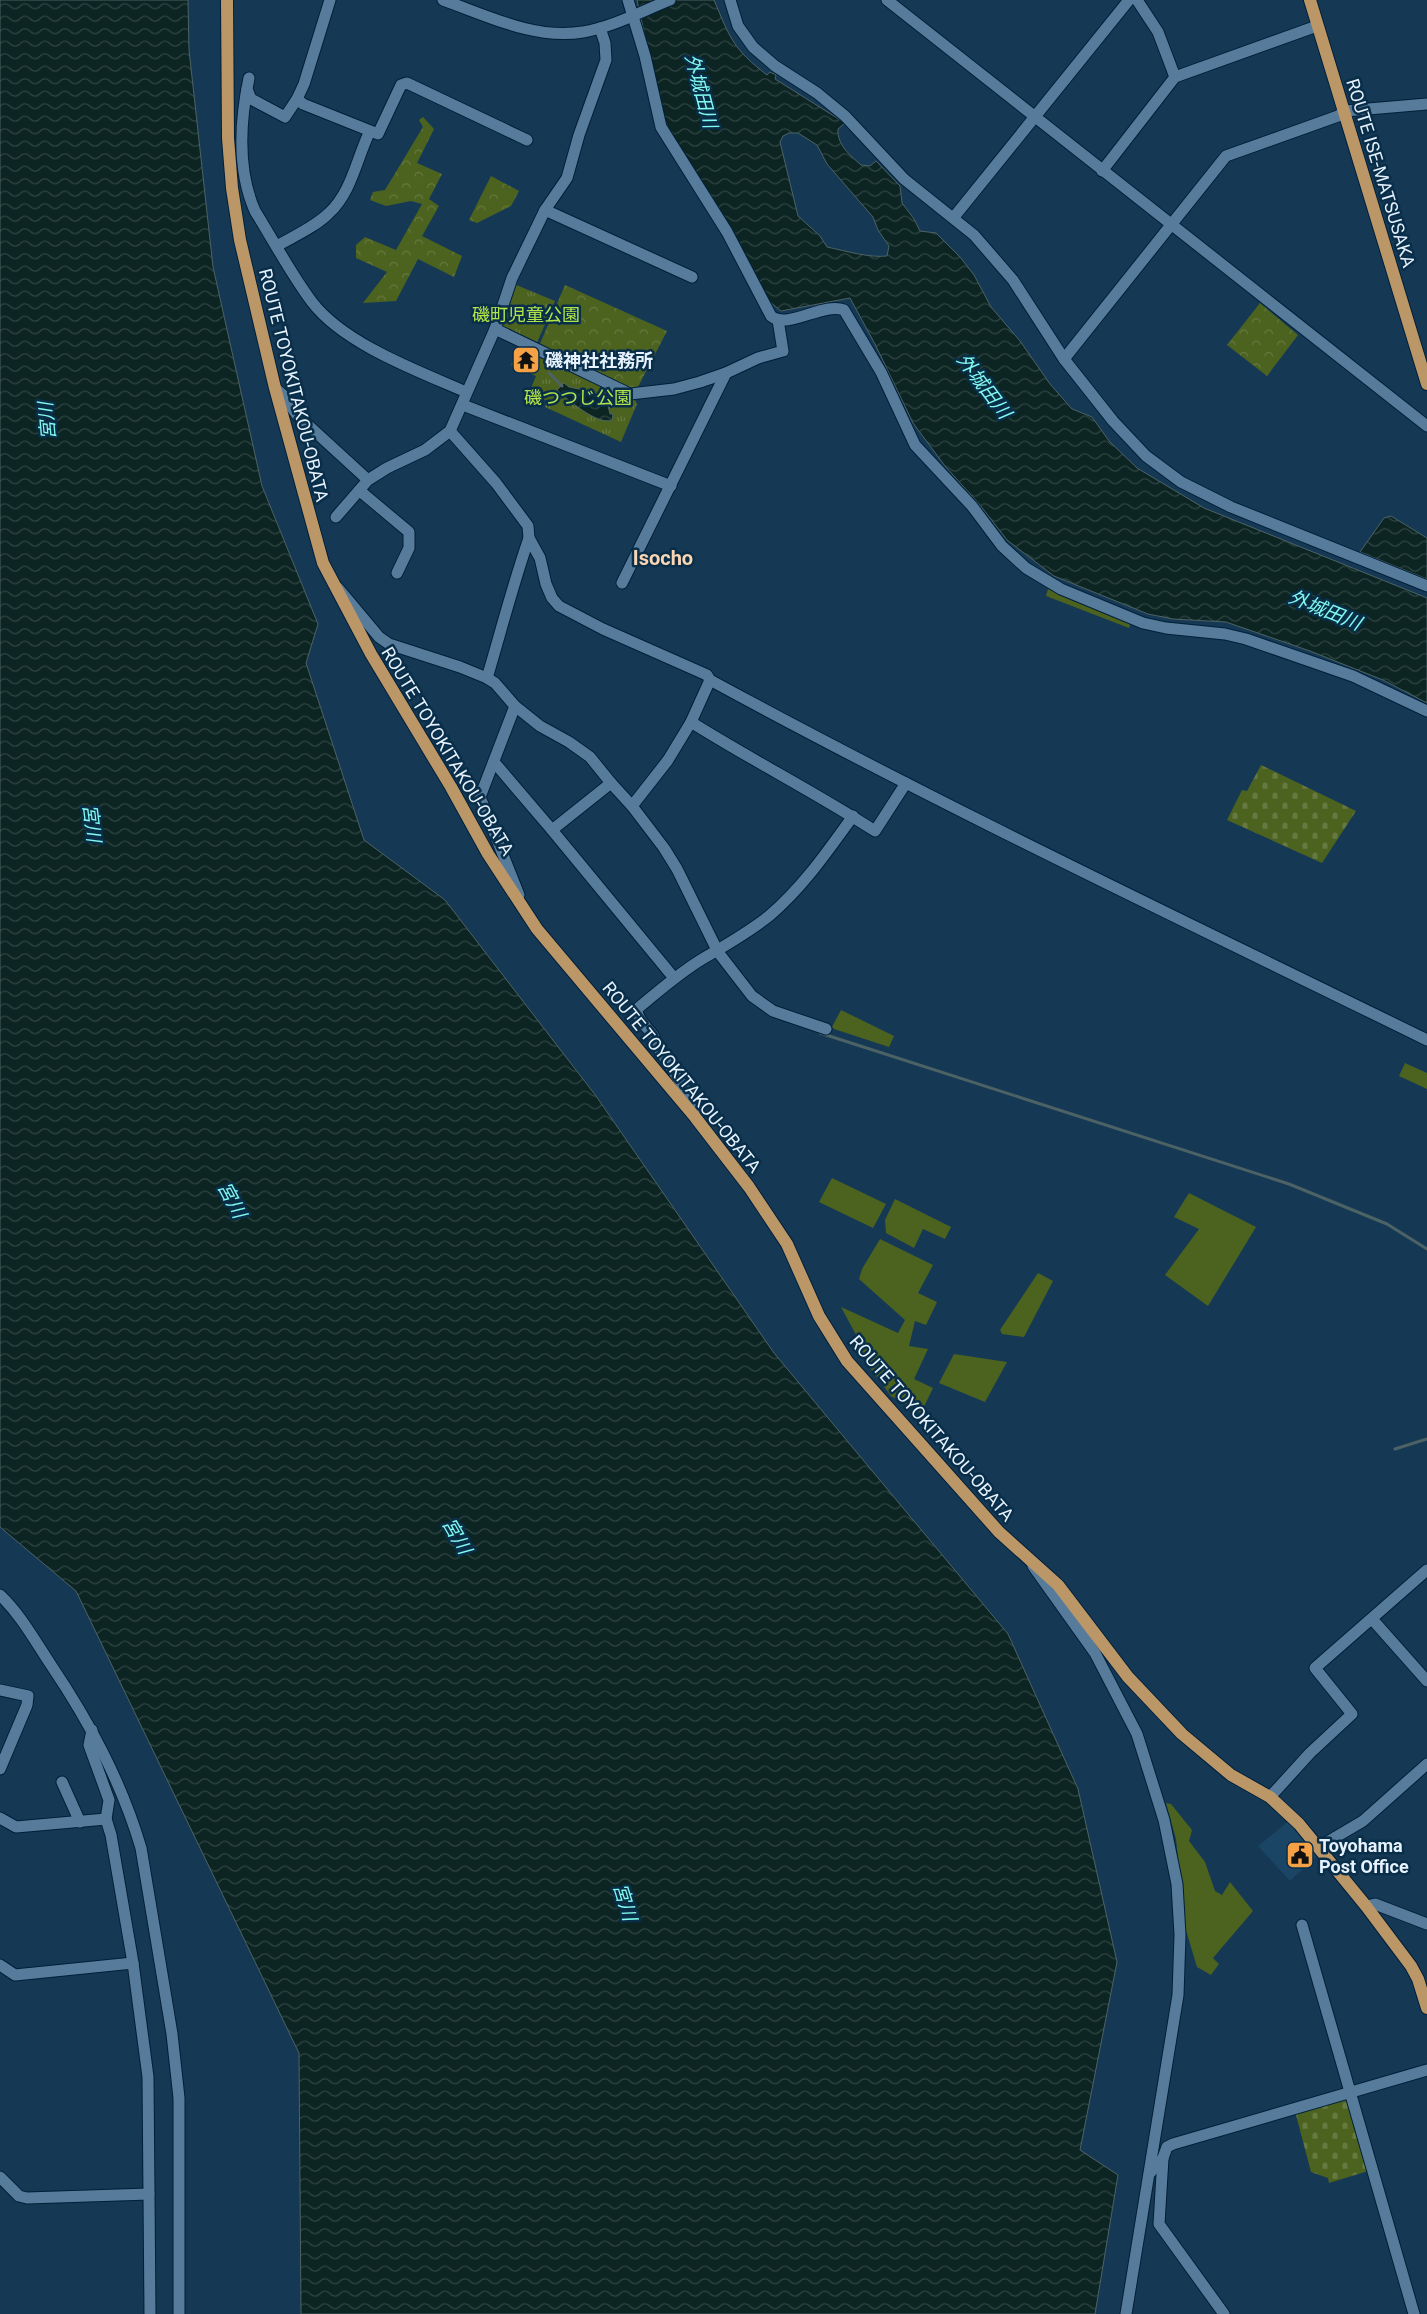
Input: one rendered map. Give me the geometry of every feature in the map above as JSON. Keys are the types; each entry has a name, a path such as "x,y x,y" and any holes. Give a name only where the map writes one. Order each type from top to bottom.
{"main road":[{"name":"ROUTE TOYOKITAKOU-OBATA","path":"227,0 227,96 232,188 250,290 323,563 370,654 451,787 488,854 526,914 591,994 696,1116 749,1187 787,1244 819,1316 847,1361 999,1532 1032,1564 1058,1585 1128,1677 1182,1734 1231,1775 1270,1797 1299,1824 1366,1906 1411,1966 1425,1992 1427,2008"},
{"name":"ROUTE ISE-MATSUSAKA","path":"1310,0 1427,384"}],"street":[{"path":"330,0 297,100 285,117 251,99 248,84 242,141 245,182 255,210 312,302 341,329 382,353 466,392"},
{"path":"443,0 535,31 566,34 600,28 670,0"},
{"path":"628,0 634,14 645,56 661,127 728,232 771,316 778,320 834,308 844,310 881,372 910,437 920,451 972,506 1002,546 1026,568 1046,581 1143,623 1166,628 1225,634 1304,658 1353,676 1427,711"},
{"path":"730,0 738,26 753,47 775,66 817,93 845,116 904,179 954,217 974,235 1012,280 1064,359 1113,421 1146,456 1181,482 1278,527 1427,586"},
{"path":"887,0 1427,426"},
{"path":"954,217 1129,0"},
{"path":"1137,0 1158,32 1168,52 1175,77"},
{"path":"1102,171 1175,77 1317,26"},
{"path":"336,516 360,492 368,480 387,468 425,450 450,431 495,329 512,278 545,210 568,178 579,135 606,60 605,44 600,28"},
{"path":"297,100 378,134 402,85 407,83 527,140"},
{"path":"1064,359 1226,156 1338,116 1345,111 1427,104"},
{"path":"277,246 317,222 336,206 346,189 370,131"},
{"path":"545,210 692,277"},
{"path":"495,329 630,394 674,389 726,373 758,358 783,352 778,320"},
{"path":"622,583 726,373"},
{"path":"275,388 284,394 297,416 368,480"},
{"path":"463,404 614,466 671,486"},
{"path":"450,431 514,505 528,526 529,538 540,558 552,598 559,606 603,629 706,675 710,680 906,783 1427,1040"},
{"path":"360,492 409,532 409,548 397,573"},
{"path":"487,678 505,620 512,584 529,538"},
{"path":"333,583 388,644 460,667 487,678 495,683 515,706 540,726 569,742 590,757 610,783 632,806 664,848 677,869 718,952 758,1002 773,1011 826,1029"},
{"path":"632,806 668,760 691,722 710,680"},
{"path":"515,706 480,797 526,914"},
{"path":"691,722 790,782 824,798 875,831 906,783"},
{"path":"494,762 674,978"},
{"path":"552,830 610,783"},
{"path":"696,1116 689,1095 657,1046 656,1039 637,1015 637,1009 674,978 718,952 767,918 811,875 852,816"},
{"path":"1032,1564 1095,1654 1137,1734 1156,1790 1173,1858 1180,1935 1179,1988 1126,2314"},
{"path":"1270,1797 1310,1752 1352,1714 1315,1668 1427,1570"},
{"path":"0,1594 28,1629 76,1700 92,1730 133,1820 141,1848 172,2034 179,2098 178,2314"},
{"path":"1372,1619 1427,1681"},
{"path":"0,1690 28,1696 27,1705 0,1769"},
{"path":"92,1730 88,1745 109,1800 106,1819 111,1835 132,1963 148,2077 150,2314"},
{"path":"1319,1847 1363,1821 1427,1764"},
{"path":"62,1782 80,1822"},
{"path":"0,1818 16,1827 106,1819"},
{"path":"1366,1906 1375,1904 1427,1924"},
{"path":"1302,1925 1414,2314"},
{"path":"0,1965 15,1975 132,1963"},
{"path":"1224,2314 1159,2224 1163,2158 1167,2147 1427,2070"},
{"path":"1150,2174 1163,2158"},
{"path":"0,2177 19,2196 27,2198 150,2194"}],"shaded area":[{"path":"1290,1820 1319,1854 1290,1881 1258,1846"}],"green space":[{"path":"423,117 434,129 417,163 442,174 429,199 439,206 422,236 462,256 454,277 418,259 396,301 363,303 387,272 356,258 356,245 365,237 396,250 422,204 411,201 386,206 370,200 373,192 385,190 423,127 419,120"},
{"path":"491,176 519,191 511,206 477,223 469,220"},
{"name":"磯町児童公園","path":"514,284 555,301 536,345 501,329 499,324"},
{"path":"565,285 667,331 638,387 630,389 539,346"},
{"path":"1260,303 1298,335 1267,376 1227,345"},
{"name":"磯つつじ公園","path":"521,345 635,400 637,404 621,442 545,407 547,401 529,393 536,376 511,365"},
{"path":"1048,589 1131,623 1129,628 1046,596"},
{"path":"1261,765 1356,811 1322,863 1227,820 1242,790 1247,791"},
{"path":"841,1010 894,1036 889,1047 834,1029 832,1027"},
{"path":"1405,1063 1427,1073 1427,1089 1399,1076"},
{"path":"832,1178 886,1204 873,1228 819,1202"},
{"path":"1189,1193 1256,1227 1208,1306 1165,1275 1199,1229 1174,1217"},
{"path":"895,1199 951,1227 945,1239 923,1229 914,1248 886,1233 885,1220"},
{"path":"880,1239 933,1265 918,1293 937,1302 926,1325 915,1321 909,1346 928,1349 914,1379 933,1388 921,1413 891,1396 859,1353 860,1342 841,1307 898,1333 905,1320 859,1279 862,1269"},
{"path":"1038,1273 1053,1281 1024,1337 1002,1334 1000,1330"},
{"path":"954,1354 1007,1362 985,1402 939,1383"},
{"path":"1166,1803 1171,1804 1192,1830 1189,1841 1205,1862 1215,1891 1222,1895 1230,1882 1253,1911 1213,1958 1219,1964 1211,1975 1197,1967 1185,1927 1176,1839"},
{"path":"1348,2096 1368,2171 1329,2183 1328,2178 1311,2172 1295,2111"}],"water":[{"name":"宮川","path":"0,0 188,0 189,50 213,267 262,486 318,624 306,663 364,840 445,900 596,1096 774,1353 1008,1634 1078,1789 1117,1962 1080,2150 1118,2175 1095,2314 301,2314 299,2053 76,1591 0,1527"},
{"name":"外城田川","path":"637,0 714,0 729,34 747,58 767,75 770,72 776,75 775,79 845,123 838,129 838,135 845,149 861,165 870,166 876,161 900,186 902,203 920,231 936,233 960,257 974,275 991,307 1020,341 1050,384 1072,409 1092,417 1109,441 1137,468 1204,508 1427,598 1427,703 1383,680 1310,651 1226,622 1173,619 1148,614 1054,576 1007,540 980,505 945,466 913,423 875,344 850,298 781,311 770,302 712,197 675,145 661,110","holes":["789,133 798,133 817,145 827,164 873,217 878,230 889,246 887,256 865,255 827,247 820,236 798,216 780,142 783,136"]},
{"path":"564,383 569,387 593,392 611,402 608,406 610,414 613,414 612,420 606,421 591,416 575,405 557,390"},
{"path":"1391,516 1427,538 1427,579 1360,552 1384,518"}],"waterway":[{"path":"549,373 562,386"},
{"path":"820,1033 1289,1184 1387,1224 1427,1249"},
{"path":"1395,1449 1427,1439"}],"place":[{"name":"磯神社社務所","path":"526,360"},
{"name":"Toyohama Post Office","path":"1300,1855"}],"district":[{"name":"Isocho","path":"663,558"}]}
